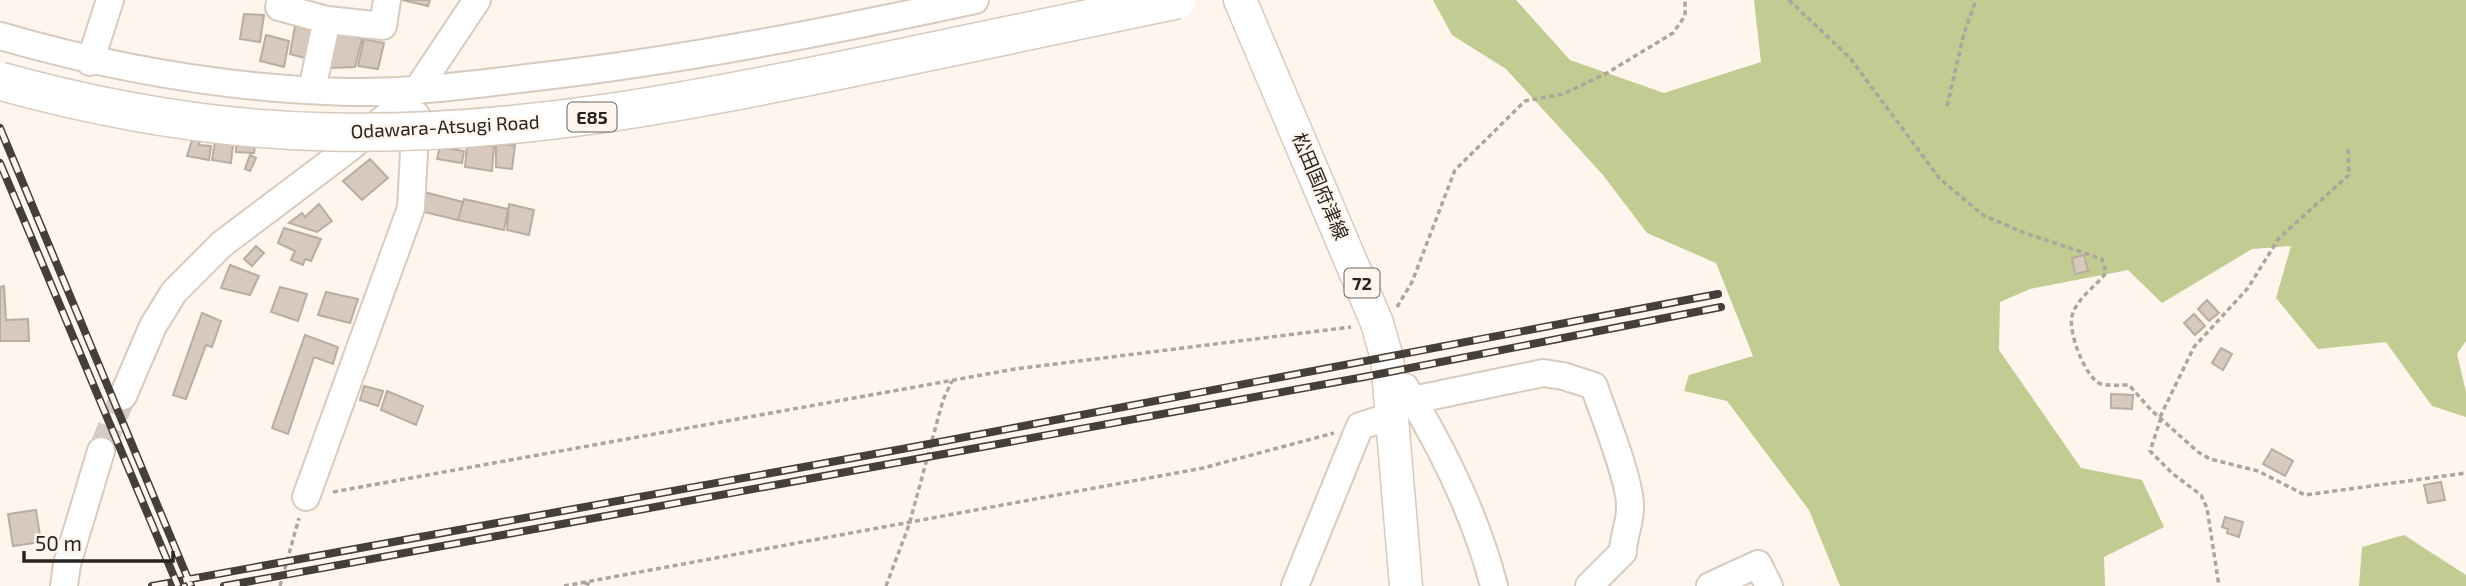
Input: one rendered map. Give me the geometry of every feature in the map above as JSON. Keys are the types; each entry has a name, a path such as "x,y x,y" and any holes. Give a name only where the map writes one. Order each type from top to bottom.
{"highway":[{"name":"Odawara-Atsugi Road","path":"0,58 154,93 232,103 336,109 460,107 597,94 719,72 1054,0"},
{"name":"Odawara-Atsugi Road","path":"0,81 101,106 229,125 331,132 460,129 601,116 745,91 1177,0"}],"main road":[{"name":"松田国府津線","path":"1240,0 1377,323 1402,408 1406,586"}],"street":[{"path":"90,62 110,0"},
{"path":"281,0 279,7 327,20 383,26 387,0"},
{"path":"123,396 153,326 174,292 222,244 352,146 417,90 477,0"},
{"path":"0,36 90,62 219,83 313,89 417,90 638,66 975,0"},
{"path":"313,89 327,20"},
{"path":"306,497 411,208 417,90"},
{"path":"1295,586 1360,426 1402,408 1543,373 1594,386 1622,469 1631,508 1623,534 1623,552 1589,586"},
{"path":"1402,408 1429,424 1487,561 1494,586"},
{"path":"64,586 67,564 101,451"},
{"path":"1710,586 1758,564 1769,586"}],"path":[{"path":"279,586 290,541 306,497 866,393 1015,369 1377,323 1389,319 1412,282 1455,170 1525,101 1563,94 1639,56 1674,33 1685,16 1685,0"},
{"path":"1789,0 1850,58 1940,178 1983,215 2022,232 2102,259 2106,273 2082,297 2072,316 2071,332 2091,377 2101,384 2129,385 2198,452 2210,459 2259,471 2305,495 2466,473"},
{"path":"1947,106 1964,33 1976,0"},
{"path":"2219,586 2207,508 2201,495 2173,474 2150,451 2161,418 2194,346 2248,288 2268,253 2285,232 2349,175 2348,148"},
{"path":"886,586 909,524 943,400 952,381"},
{"path":"564,586 1203,468 1360,426"},
{"path":"583,583 593,586"}],"green space":[{"path":"1433,0 1516,0 1570,60 1664,93 1761,62 1754,0 2466,0 2466,341 2457,354 2466,392 2466,417 2432,406 2386,342 2318,349 2276,298 2291,246 2252,249 2162,303 2128,270 2030,289 2000,302 1999,350 2081,468 2142,480 2164,527 2104,557 2105,586 1840,586 1809,510 1727,401 1684,391 1689,375 1753,356 1716,263 1647,233 1603,175 1506,69 1452,35"},
{"path":"2404,535 2466,575 2466,586 2359,586 2362,547"}],"building":[{"path":"402,0 430,0 428,6"},
{"path":"244,14 264,15 260,42 240,39"},
{"path":"295,26 315,31 308,59 290,54"},
{"path":"338,32 362,39 355,67 331,68"},
{"path":"266,35 289,41 284,67 260,61"},
{"path":"364,39 384,43 378,69 358,66"},
{"path":"193,137 200,140 199,145 211,146 209,160 187,156"},
{"path":"215,141 233,144 231,163 212,160"},
{"path":"236,143 255,146 254,153 236,152"},
{"path":"496,144 515,145 512,169 496,167"},
{"path":"467,146 494,146 492,171 465,167"},
{"path":"440,147 464,151 462,163 437,159"},
{"path":"250,155 256,158 250,171 245,169"},
{"path":"370,159 388,178 362,200 343,181"},
{"path":"424,192 463,202 458,220 420,211"},
{"path":"464,199 508,209 504,230 458,220"},
{"path":"319,204 332,221 317,232 289,223 302,213 305,217"},
{"path":"509,204 534,210 529,235 507,230"},
{"path":"284,228 321,239 311,261 305,259 303,265 291,260 295,251 278,243"},
{"path":"256,246 264,253 252,266 244,259"},
{"path":"2084,255 2088,271 2075,274 2072,258"},
{"path":"230,265 259,276 250,295 221,288"},
{"path":"4,286 6,320 28,319 29,341 0,341 0,287"},
{"path":"280,287 307,294 298,321 271,312"},
{"path":"326,292 358,299 350,323 318,315"},
{"path":"2207,300 2219,313 2209,321 2198,309"},
{"path":"202,313 221,321 212,347 206,345 186,399 173,395"},
{"path":"2194,314 2205,326 2195,335 2184,323"},
{"path":"305,335 338,347 333,364 314,357 288,434 272,428"},
{"path":"2221,348 2232,354 2223,370 2212,363"},
{"path":"364,386 383,391 378,406 360,400"},
{"path":"387,391 423,406 416,425 381,410"},
{"path":"2111,394 2133,395 2132,409 2111,408"},
{"path":"2272,449 2293,461 2285,476 2263,464"},
{"path":"2441,482 2445,500 2428,503 2424,485"},
{"path":"36,510 41,542 13,546 8,514"},
{"path":"2225,517 2243,522 2239,537 2227,533 2228,529 2222,527"}],"tunnel":[{"path":"101,451 123,396"}],"railway":[{"path":"0,128 191,586"},
{"path":"0,163 178,586"},
{"path":"152,586 913,447 1718,294"},
{"path":"224,586 1364,377 1721,307"}]}
